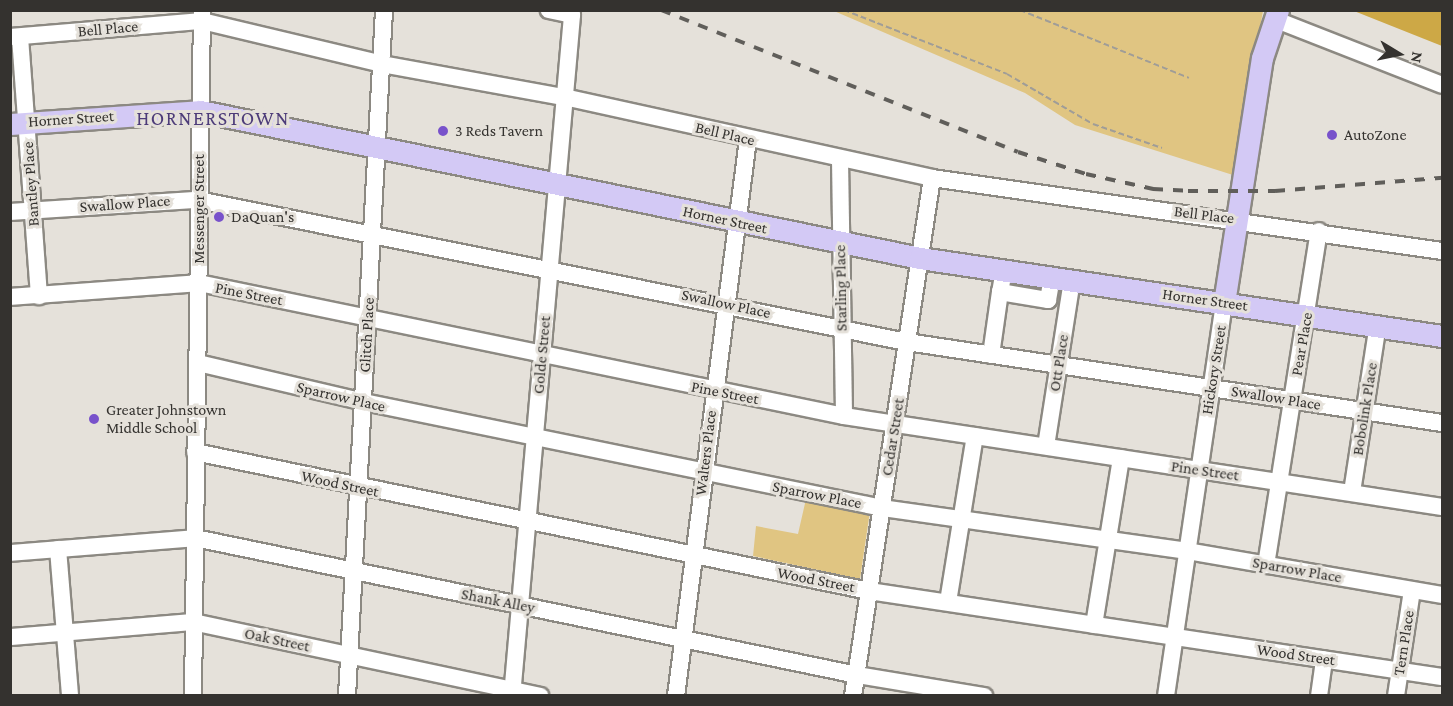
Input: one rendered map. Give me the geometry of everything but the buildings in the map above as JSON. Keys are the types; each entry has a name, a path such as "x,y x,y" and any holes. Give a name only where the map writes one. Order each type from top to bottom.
{"main road":[{"name":"Hickory Street","path":"1224,303 1262,58 1276,15"},
{"name":"Horner Street","path":"18,123 200,111 738,223 920,258 1443,336"}],"street":[{"name":"Glitch Place","path":"347,696 384,10"},
{"name":"Golde Street","path":"512,693 572,15 549,10"},
{"path":"1276,15 1443,85"},
{"name":"Bell Place","path":"15,37 202,16 382,64 564,98 932,178 1236,219 1443,251"},
{"name":"Messenger Street","path":"193,696 202,16"},
{"name":"Bantley Place","path":"15,37 18,123 33,210 39,296"},
{"name":"Walters Place","path":"676,696 748,139"},
{"name":"Starling Place","path":"840,159 844,416"},
{"name":"Cedar Street","path":"853,696 932,178"},
{"name":"Swallow Place","path":"10,212 198,200 725,303 907,342 1443,423"},
{"name":"Pear Place","path":"1266,565 1319,231"},
{"path":"991,356 1004,270"},
{"path":"1000,292 1048,300 1062,279"},
{"name":"Ott Place","path":"1046,446 1059,366 1062,279"},
{"name":"Pine Street","path":"10,297 199,284 844,416 1443,507"},
{"name":"Hickory Street","path":"1166,696 1224,303"},
{"name":"Bobolink Place","path":"1352,492 1378,326"},
{"name":"Sparrow Place","path":"198,363 364,402 882,508 1187,551 1443,596"},
{"path":"948,602 975,436"},
{"name":"Wood Street","path":"195,452 358,488 869,591 1443,676"},
{"path":"1094,625 1120,458"},
{"name":"Shank Alley","path":"10,553 195,538 353,573 520,605 935,692 984,696"},
{"path":"58,549 70,696"},
{"name":"Tern Place","path":"1396,696 1412,590"},
{"name":"Oak Street","path":"10,637 193,622 512,693 540,696"},
{"path":"1319,696 1324,659"}],"path":[{"path":"844,10 1007,74 1093,124 1162,148"},
{"path":"1020,10 1189,78"}],"shaded area":[{"path":"834,11 1263,11 1233,175 1075,125 1025,93"},
{"path":"1354,11 1442,11 1442,46"},
{"path":"806,499 870,511 860,579 753,556 756,526 798,534"}],"railway":[{"path":"661,10 1018,152 1086,174 1153,189 1275,191 1442,178"}],"place":[{"name":"3 Reds Tavern","path":"443,131"},
{"name":"AutoZone","path":"1332,135"},
{"name":"DaQuan's","path":"219,217"},
{"name":"Greater Johnstown Middle School","path":"94,419"}],"district":[{"name":"HORNERSTOWN","path":"213,118"}]}
